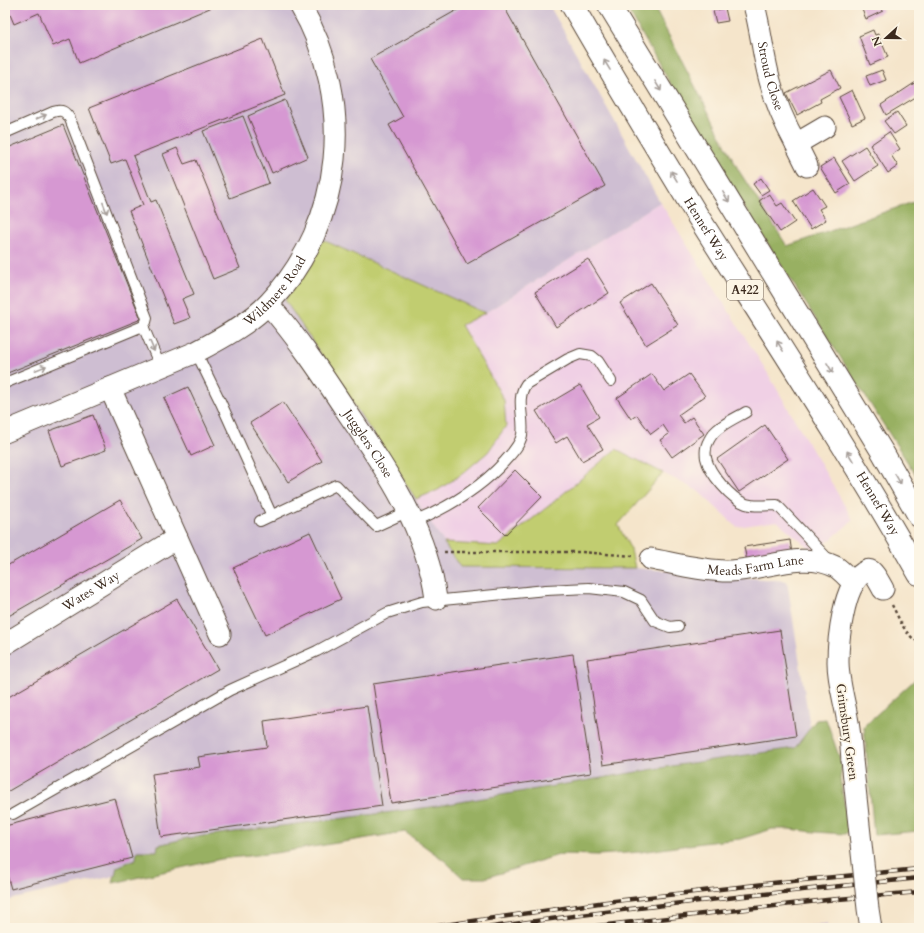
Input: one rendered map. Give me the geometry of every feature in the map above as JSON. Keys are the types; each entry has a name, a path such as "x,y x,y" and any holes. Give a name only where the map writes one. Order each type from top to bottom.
{"highway":[{"name":"Hennef Way","path":"572,5 697,215 841,442 919,574"},
{"name":"A422","path":"609,5 879,447 919,516"}],"street":[{"name":"Wildmere Road","path":"5,432 196,352 234,330 268,304 296,268 308,248 319,224 328,197 336,138 335,110 330,78 322,50 313,27 300,5"},
{"name":"Stroud Close","path":"754,5 773,94 806,166"},
{"path":"796,144 825,128"},
{"name":"Jugglers Close","path":"268,304 307,352 363,436 411,516 426,553 432,574 436,599"},
{"path":"110,388 220,634"},
{"name":"Wates Way","path":"5,644 177,538"},
{"name":"Meads Farm Lane","path":"651,559 719,571 744,570 800,560 812,561 836,567 854,584"},
{"name":"Grimsbury Green","path":"872,928 868,909 847,717 840,687 838,642 847,600 860,575 869,570 872,572 883,589"}],"lane":[{"path":"5,132 53,112 60,110 66,112 146,314 146,322 143,326 5,383"},
{"path":"143,326 160,366"},
{"path":"196,352 221,403 272,516"},
{"path":"260,521 336,485 376,526 411,516 433,514 468,494 497,470 513,453 522,436 520,397 526,384 568,359 580,354 592,356 598,361 611,381"},
{"path":"746,412 714,433 709,439 706,447 706,458 712,472 734,497 746,504 761,506 777,504 836,567"},
{"path":"13,814 230,690 317,651 387,614 416,603 436,599 589,588 624,592 641,600 655,621 670,627 678,626"}],"path":[{"path":"426,553 581,552 623,554 651,559"},
{"path":"883,589 908,634 919,642"}],"shaded area":[{"path":"5,5 549,5 660,202 485,313 323,240 285,300 460,567 635,568 787,581 815,759 153,867 5,901"},
{"path":"660,202 767,372 853,520 815,553 777,521 737,527 698,491 653,468 551,504 498,546 444,543 416,499 438,490 462,474 504,400 460,325 485,313"},
{"path":"827,924 827,928 788,928"}],"green space":[{"path":"625,5 653,5 739,171 787,246 919,200 919,480 721,171"},
{"path":"323,240 485,313 461,325 504,400 506,426 488,452 462,474 438,490 416,499 285,300"},
{"path":"616,449 663,473 618,525 631,550 635,568 460,567 444,543 498,546 551,504"},
{"path":"919,676 919,831 874,835 864,726"},
{"path":"826,719 842,765 840,779 849,831 845,834 772,829 740,839 641,852 598,855 562,854 485,878 463,878 445,861 405,832 275,853 221,859 113,883 117,867 136,859 137,851 157,851 158,845 188,838 431,807 678,765 795,748 816,720"}],"building":[{"path":"6,5 217,5 79,63 70,39 53,46 39,13 14,24"},
{"path":"466,5 503,5 605,186 467,264 389,125 403,117 370,59"},
{"path":"860,5 880,5 883,11 866,19"},
{"path":"725,8 728,21 716,23 713,11"},
{"path":"873,30 875,35 878,34 888,57 870,65 859,36"},
{"path":"263,39 285,95 133,156 151,202 156,200 194,294 182,299 190,318 174,324 129,211 143,205 125,159 111,164 89,108"},
{"path":"831,70 840,88 820,99 821,102 797,115 786,93"},
{"path":"882,70 886,80 870,86 866,76"},
{"path":"919,80 919,95 886,115 881,105"},
{"path":"852,90 865,118 852,124 839,97"},
{"path":"285,100 308,157 272,173 248,116"},
{"path":"897,112 906,126 894,134 884,121"},
{"path":"243,116 269,183 230,198 203,131"},
{"path":"63,125 141,319 5,374 5,149"},
{"path":"889,132 900,149 891,155 898,166 888,173 870,145"},
{"path":"865,146 878,166 855,181 842,161"},
{"path":"177,148 184,164 196,160 240,268 213,279 163,154"},
{"path":"834,158 850,184 836,193 820,167"},
{"path":"761,178 769,190 761,195 753,184"},
{"path":"813,188 825,206 819,209 826,220 811,229 793,201"},
{"path":"769,194 777,206 782,203 795,222 780,232 759,201"},
{"path":"588,259 609,293 556,327 535,292"},
{"path":"651,283 678,325 646,345 620,303"},
{"path":"652,374 664,391 689,374 705,396 678,415 684,423 692,417 704,434 672,457 660,440 669,434 663,425 651,434 637,415 631,419 617,398"},
{"path":"580,385 599,417 587,424 603,449 582,461 567,436 556,443 536,411"},
{"path":"188,387 215,445 191,456 164,398"},
{"path":"283,402 322,461 288,482 250,423"},
{"path":"93,415 106,450 62,466 49,431"},
{"path":"765,425 788,459 739,492 717,459"},
{"path":"515,470 542,497 505,535 478,508"},
{"path":"120,500 142,539 5,618 5,567"},
{"path":"310,532 341,599 265,635 233,568"},
{"path":"790,540 792,554 747,561 744,547"},
{"path":"177,599 218,669 5,793 5,699"},
{"path":"780,630 796,736 603,765 587,659"},
{"path":"573,654 591,773 391,803 373,684"},
{"path":"367,706 382,806 161,837 152,774 200,767 198,757 267,747 264,721"},
{"path":"115,798 132,858 11,889 5,868 5,826"}],"railway":[{"path":"424,928 606,902 782,882 919,869"},
{"path":"486,928 648,907 919,878"},
{"path":"580,928 827,900 919,892"}]}
